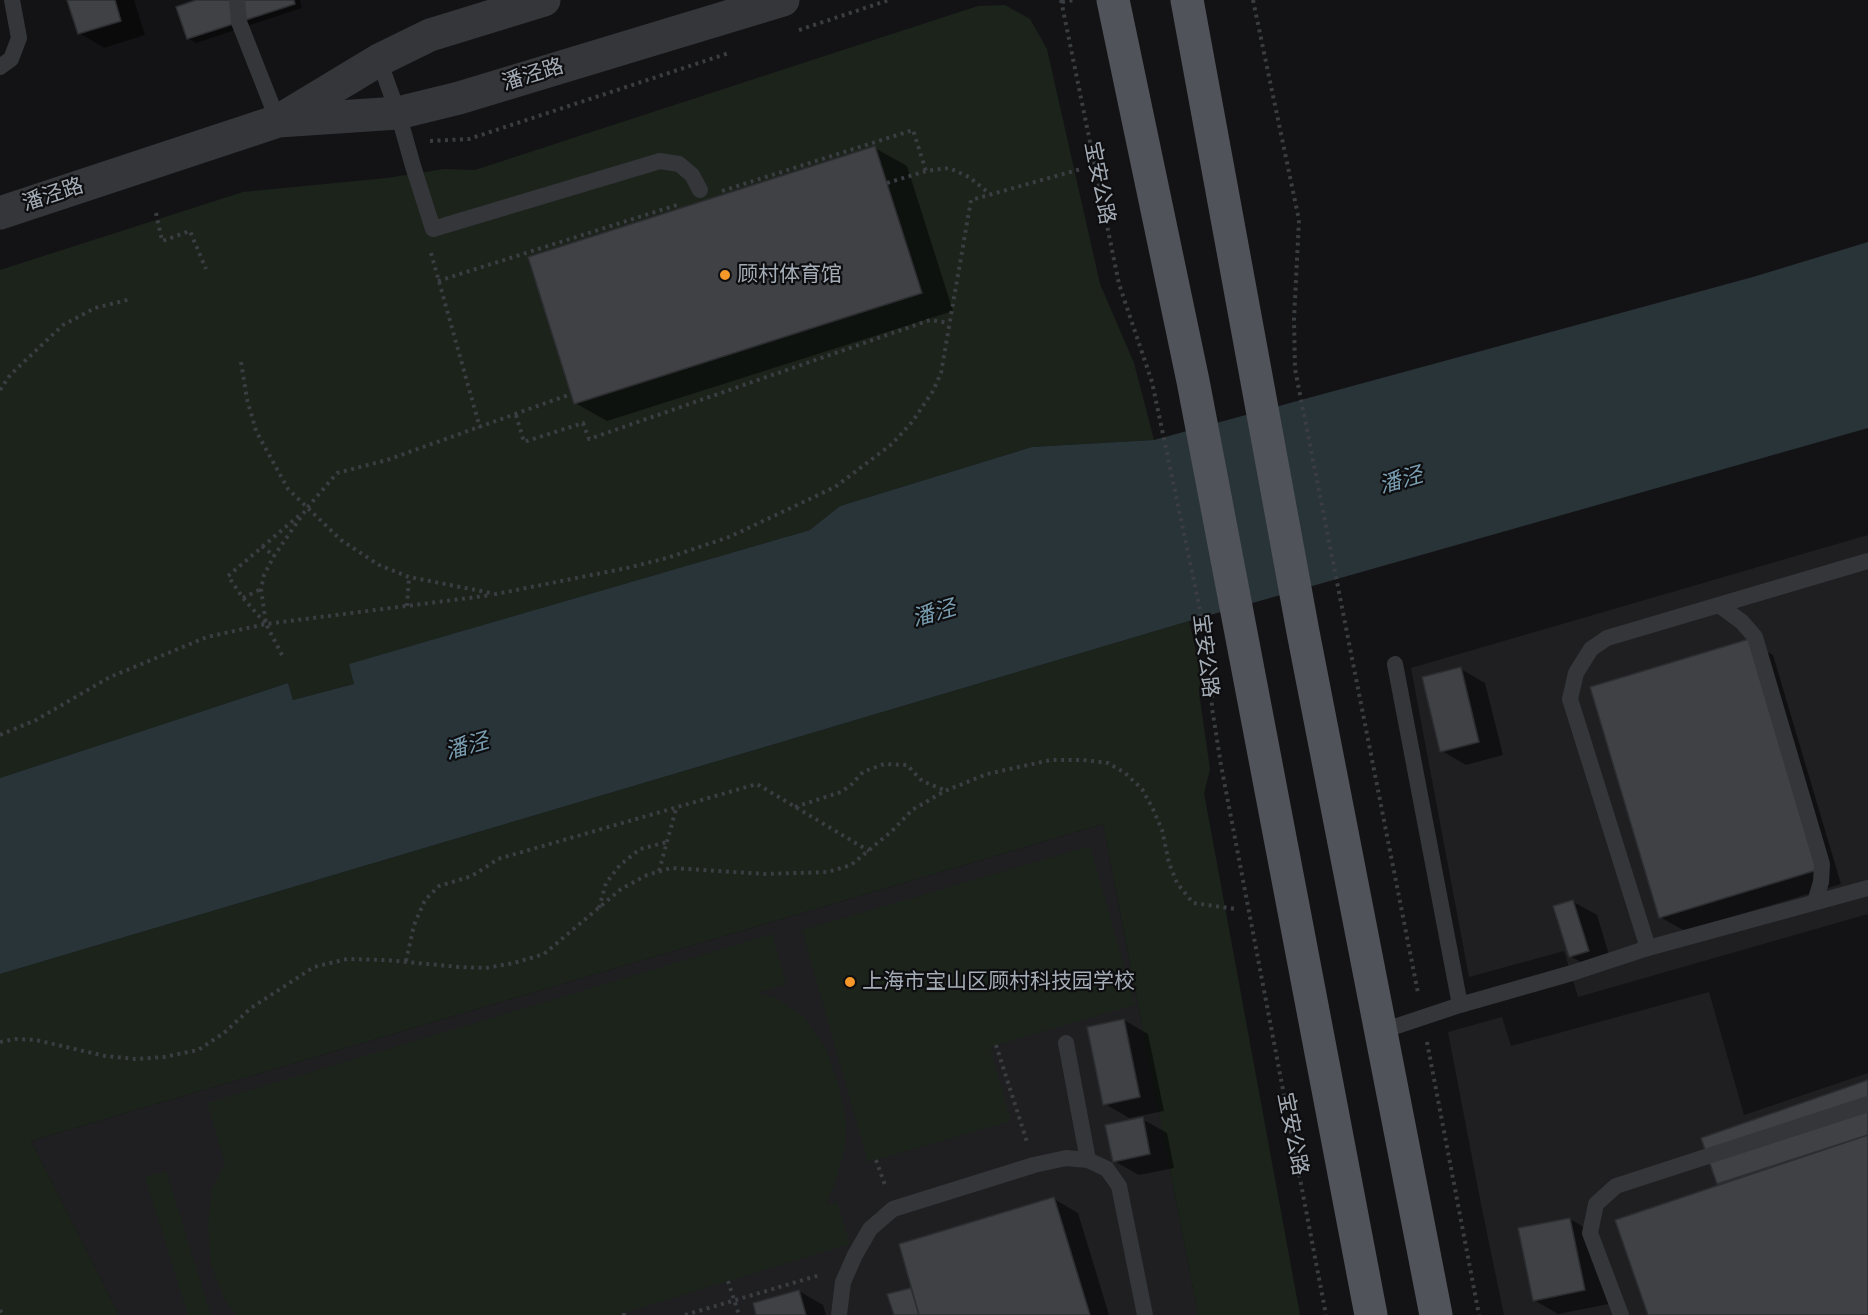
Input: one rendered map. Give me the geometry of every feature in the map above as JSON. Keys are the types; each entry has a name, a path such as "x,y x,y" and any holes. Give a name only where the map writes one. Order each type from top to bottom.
{"main road":[{"name":"宝安公路","path":"1113,0 1193,381 1371,1315"},
{"path":"1187,0 1303,632 1436,1315"}],"street":[{"name":"潘泾路","path":"0,213 278,122 379,60 430,35 544,0"},
{"name":"潘泾路","path":"278,122 398,113 459,98 783,0"}],"lane":[{"path":"0,67 11,59 19,38 12,0"},
{"path":"237,0 238,22 278,122"},
{"path":"379,60 398,113 433,229 660,161 679,164 692,175 700,190"},
{"path":"1648,948 1570,699 1576,673 1591,649 1607,638 1868,561"},
{"path":"1719,605 1742,622 1755,637 1822,864 1821,882 1815,902"},
{"path":"1395,664 1460,1005"},
{"path":"1382,1031 1648,948 1868,888"},
{"path":"1066,1043 1088,1160"},
{"path":"1621,1315 1590,1233 1596,1204 1616,1186 1868,1104"},
{"path":"839,1315 843,1282 850,1267 870,1229 893,1209 1034,1165 1066,1158 1088,1160 1107,1169 1119,1186 1145,1315"}],"path":[{"path":"1062,1 1074,0"},
{"path":"1253,0 1299,220 1294,319 1295,369 1479,1315"},
{"name":"宝安公路","path":"1062,1 1119,284 1152,382 1210,657 1212,708 1221,765 1326,1315"},
{"path":"887,183 926,171 949,168 969,177 990,195"},
{"path":"0,735 36,720 110,677 207,637 266,624 496,594 667,558 729,537 835,487 892,444 912,422 933,391 941,373 971,200 1082,169"},
{"path":"156,213 162,241 190,231 206,269"},
{"path":"433,229 431,258 480,428"},
{"path":"0,390 10,375 63,325 95,308 131,299"},
{"path":"516,415 524,442 583,423 589,439 930,320 950,323"},
{"path":"241,362 247,399 256,431 288,489 341,540 379,565 409,577 496,594"},
{"path":"266,624 261,589 264,575 274,556 307,508 337,473 387,460 571,394"},
{"path":"282,655 266,624 243,598 228,576 307,508"},
{"path":"262,546 274,556"},
{"path":"407,606 409,577"},
{"path":"243,598 261,589"},
{"path":"0,1042 15,1039 36,1040 105,1056 135,1059 164,1058 198,1050 224,1033 250,1008 314,967 347,959 405,961 477,968 514,963 544,954 621,889 646,875 671,868 765,874 828,872 851,865 870,851 912,810 945,791 987,774 1051,760 1108,763 1125,773 1142,789 1162,830 1168,863 1177,883 1193,903 1236,909"},
{"path":"795,807 841,792 863,772 884,764 907,765 922,781 945,791"},
{"path":"405,961 414,926 425,900 439,886 472,876 498,859 757,784 870,851"},
{"path":"659,872 676,808"},
{"path":"599,908 606,883 620,866 640,849 667,842"},
{"path":"996,1046 1034,1165"},
{"path":"685,1315 850,1267"},
{"path":"728,1281 739,1315"},
{"path":"0,1310 3,1315"}],"shaded area":[{"path":"1005,5 1030,19 1047,49 1100,284 1134,363 1154,440 1032,447 840,506 810,530 350,664 354,684 293,700 288,683 0,778 0,270 243,192 387,178 444,169 475,170 978,6"},
{"path":"1868,535 1868,914 1578,997 1564,951 1469,977 1411,668"},
{"path":"1189,621 1201,672 1199,693 1210,769 1204,793 1300,1315 1198,1315 1103,824 31,1141 119,1315 0,1315 0,974"},
{"name":"上海市宝山区顾村科技园学校","path":"1103,824 1198,1315 119,1315 31,1141"},
{"path":"1090,846 1135,1005 990,1047 1011,1121 868,1162 802,930"},
{"path":"772,934 786,984 758,993 778,999 803,1016 825,1047 839,1086 846,1121 845,1148 826,1205 837,1202 850,1244 617,1315 236,1315 225,1300 211,1265 208,1224 212,1190 225,1163 207,1103"},
{"path":"1709,992 1744,1115 1868,1073 1868,1315 1504,1315 1448,1032 1502,1017 1511,1046"},
{"path":"166,1171 211,1315 188,1315 145,1177"}],"water":[{"name":"潘泾","path":"1868,242 1868,428 1189,621 0,974 0,778 288,683 293,700 354,684 349,664 810,530 840,506 1032,447 1154,440 1753,277"}],"building":[{"path":"67,0 115,0 121,21 78,34"},
{"path":"196,0 294,0 295,4 187,39 176,7"},
{"name":"顾村体育馆","path":"875,146 922,293 574,404 528,257"},
{"path":"1749,639 1817,870 1659,918 1590,687"},
{"path":"1461,667 1479,742 1440,752 1422,677"},
{"path":"1573,900 1589,951 1569,957 1553,906"},
{"path":"1124,1019 1140,1097 1103,1105 1087,1027"},
{"path":"1868,1080 1868,1135 1717,1184 1701,1138"},
{"path":"1143,1117 1150,1154 1113,1162 1105,1125"},
{"path":"1868,1135 1868,1315 1648,1315 1615,1220"},
{"path":"1054,1197 1090,1315 919,1315 899,1244"},
{"path":"1570,1218 1585,1290 1533,1301 1518,1228"},
{"path":"911,1288 919,1315 894,1315 887,1294"},
{"path":"799,1290 806,1315 756,1315 753,1303"}],"place":[{"name":"顾村体育馆","path":"725,275"},
{"name":"上海市宝山区顾村科技园学校","path":"850,982"}]}
